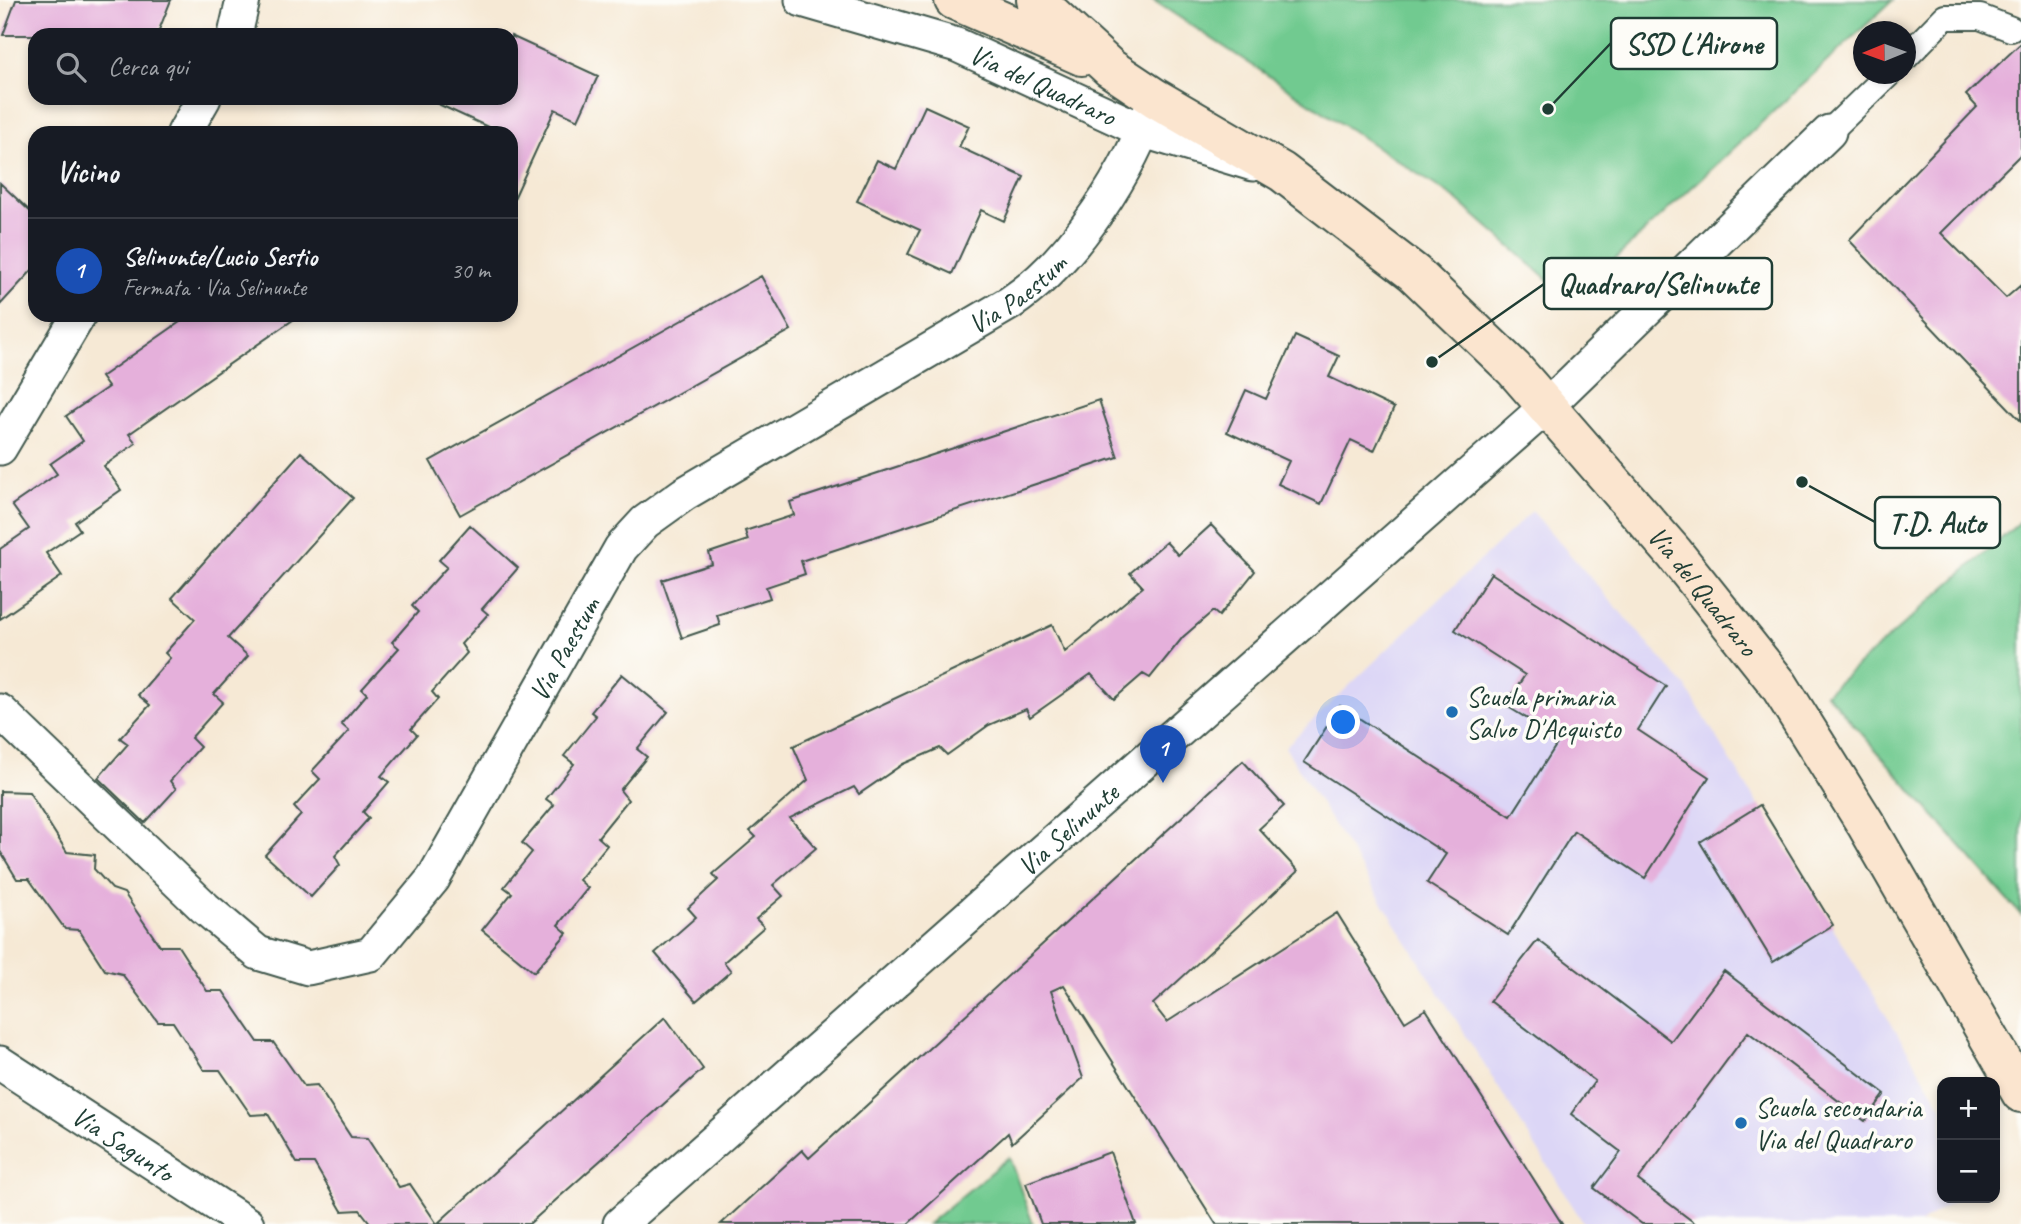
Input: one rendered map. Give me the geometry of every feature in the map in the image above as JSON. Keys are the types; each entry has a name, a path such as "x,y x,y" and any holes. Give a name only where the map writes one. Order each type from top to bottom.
{"main road":[{"name":"Via del Quadraro","path":"954,0 1110,68"},
{"name":"Via del Quadraro","path":"1036,0 1110,68 1149,115 1282,172 1414,273 1514,369 1674,553 1779,685 1867,826 2021,1093"}],"street":[{"path":"237,28 243,0"},
{"name":"Via del Quadraro","path":"805,0 957,45 1149,115"},
{"path":"1916,47 1945,17 1980,17 2011,29"},
{"path":"1829,132 1879,84"},
{"path":"188,126 200,105"},
{"name":"Via Paestum","path":"0,711 205,908 258,953 308,968 371,954 433,879 615,560 636,530 684,495 1031,289 1051,272 1126,167 1149,115"},
{"name":"Via Selinunte","path":"620,1224 1546,407 1829,132"},
{"path":"0,448 75,322"},
{"name":"Via Sagunto","path":"0,1063 247,1224"}],"shaded area":[{"path":"1532,511 1686,687 1937,1099 1937,1203 1950,1203 1919,1224 1584,1224 1285,747"}],"green space":[{"path":"1153,0 1893,0 1870,21 1853,21 1853,37 1571,300 1456,199"},
{"path":"2021,521 2021,915 1826,693"},
{"path":"1009,1157 1033,1224 928,1224"}],"building":[{"path":"16,0 171,0 160,28 28,28 28,35 3,35"},
{"path":"518,39 598,76 578,120 555,109 518,190 518,126 486,126 440,105 518,105"},
{"path":"2021,43 2021,154 1941,233 2006,298 2021,285 2021,421 1849,240 1977,107 1966,95"},
{"path":"925,106 969,126 959,147 1024,177 1004,221 981,210 952,274 908,254 920,230 857,201 877,160 896,169"},
{"path":"0,183 28,209 28,275 0,305"},
{"path":"761,276 791,330 460,515 430,461"},
{"path":"180,322 290,322 129,434 136,443 104,466 121,490 75,522 80,530 46,553 62,576 0,619 0,549 29,529 12,505 57,474 50,464 83,441 66,416 108,387 101,377"},
{"path":"1295,336 1339,356 1329,377 1394,408 1374,451 1351,440 1321,504 1278,484 1289,461 1227,432 1246,390 1266,399"},
{"path":"1099,400 1118,457 801,561 805,574 766,587 770,598 717,615 720,625 682,638 662,580 712,564 709,553 748,540 745,531 794,515 790,502"},
{"path":"301,452 353,498 228,638 248,656 214,694 223,702 191,738 200,747 170,781 176,789 145,823 98,778 128,744 120,738 150,705 138,695 170,658 165,653 195,619 172,598"},
{"path":"470,525 518,568 482,609 488,614 461,644 467,653 432,692 438,699 411,729 417,735 381,776 389,782 363,812 369,818 335,856 340,865 311,897 265,855 301,815 294,807 320,779 312,771 349,731 341,724 367,694 362,689 399,648 392,642 418,612 412,606 447,567 439,560"},
{"path":"1211,525 1255,571 1219,616 1213,611 1183,637 1150,678 1143,674 1114,699 1091,674 1030,717 1026,709 989,725 947,755 940,748 903,764 859,794 854,787 790,818 816,848 773,885 783,896 756,919 764,927 724,962 731,971 696,1001 655,953 696,917 688,908 718,880 713,874 756,837 750,831 808,780 793,746 1052,625 1065,652 1143,587 1130,573 1166,542 1178,555"},
{"path":"1491,573 1666,686 1638,730 1709,777 1645,878 1574,831 1508,935 1427,883 1446,854 1304,762 1340,706 1511,816 1560,739 1505,705 1525,675 1455,630"},
{"path":"622,674 668,712 637,749 647,757 620,790 628,800 598,837 607,845 579,880 588,888 558,925 567,933 534,972 482,930 512,893 504,887 532,852 522,843 554,805 546,799 574,764 564,756 596,716 591,712"},
{"path":"1243,761 1284,806 1259,829 1298,871 1153,1004 1167,1022 1337,913 1405,1022 1426,1009 1562,1224 1216,1224 1064,985 1051,991 1083,1078 1012,1143 1008,1133 908,1224 721,1224 802,1150 809,1158"},
{"path":"0,791 29,792 67,852 95,855 94,869 112,889 124,893 160,946 178,946 207,991 223,991 258,1042 273,1042 304,1086 317,1085 351,1137 367,1138 399,1187 410,1184 437,1224 371,1224 360,1210 342,1211 314,1163 297,1163 268,1114 251,1115 220,1070 204,1070 173,1022 158,1022 122,974 105,970 79,930 65,929 29,879 17,879 0,851"},
{"path":"1760,805 1833,925 1773,962 1700,842"},
{"path":"1538,940 1671,1041 1724,971 1885,1094 1865,1121 1748,1032 1638,1180 1696,1224 1642,1224 1594,1188 1621,1152 1571,1114 1595,1081 1490,1001"},
{"path":"665,1017 703,1069 529,1224 437,1224"},
{"path":"1110,1152 1136,1224 1041,1224 1026,1183"}],"place":[{"name":"SSD L'Airone","path":"1548,109"},
{"name":"Quadraro/Selinunte","path":"1432,362"},
{"name":"T.D. Auto","path":"1802,482"},
{"name":"Scuola primaria Salvo D'Acquisto","path":"1452,712"},
{"name":"Selinunte/Lucio Sestio","path":"1163,783"},
{"name":"Scuola secondaria Via del Quadraro","path":"1741,1123"}]}
